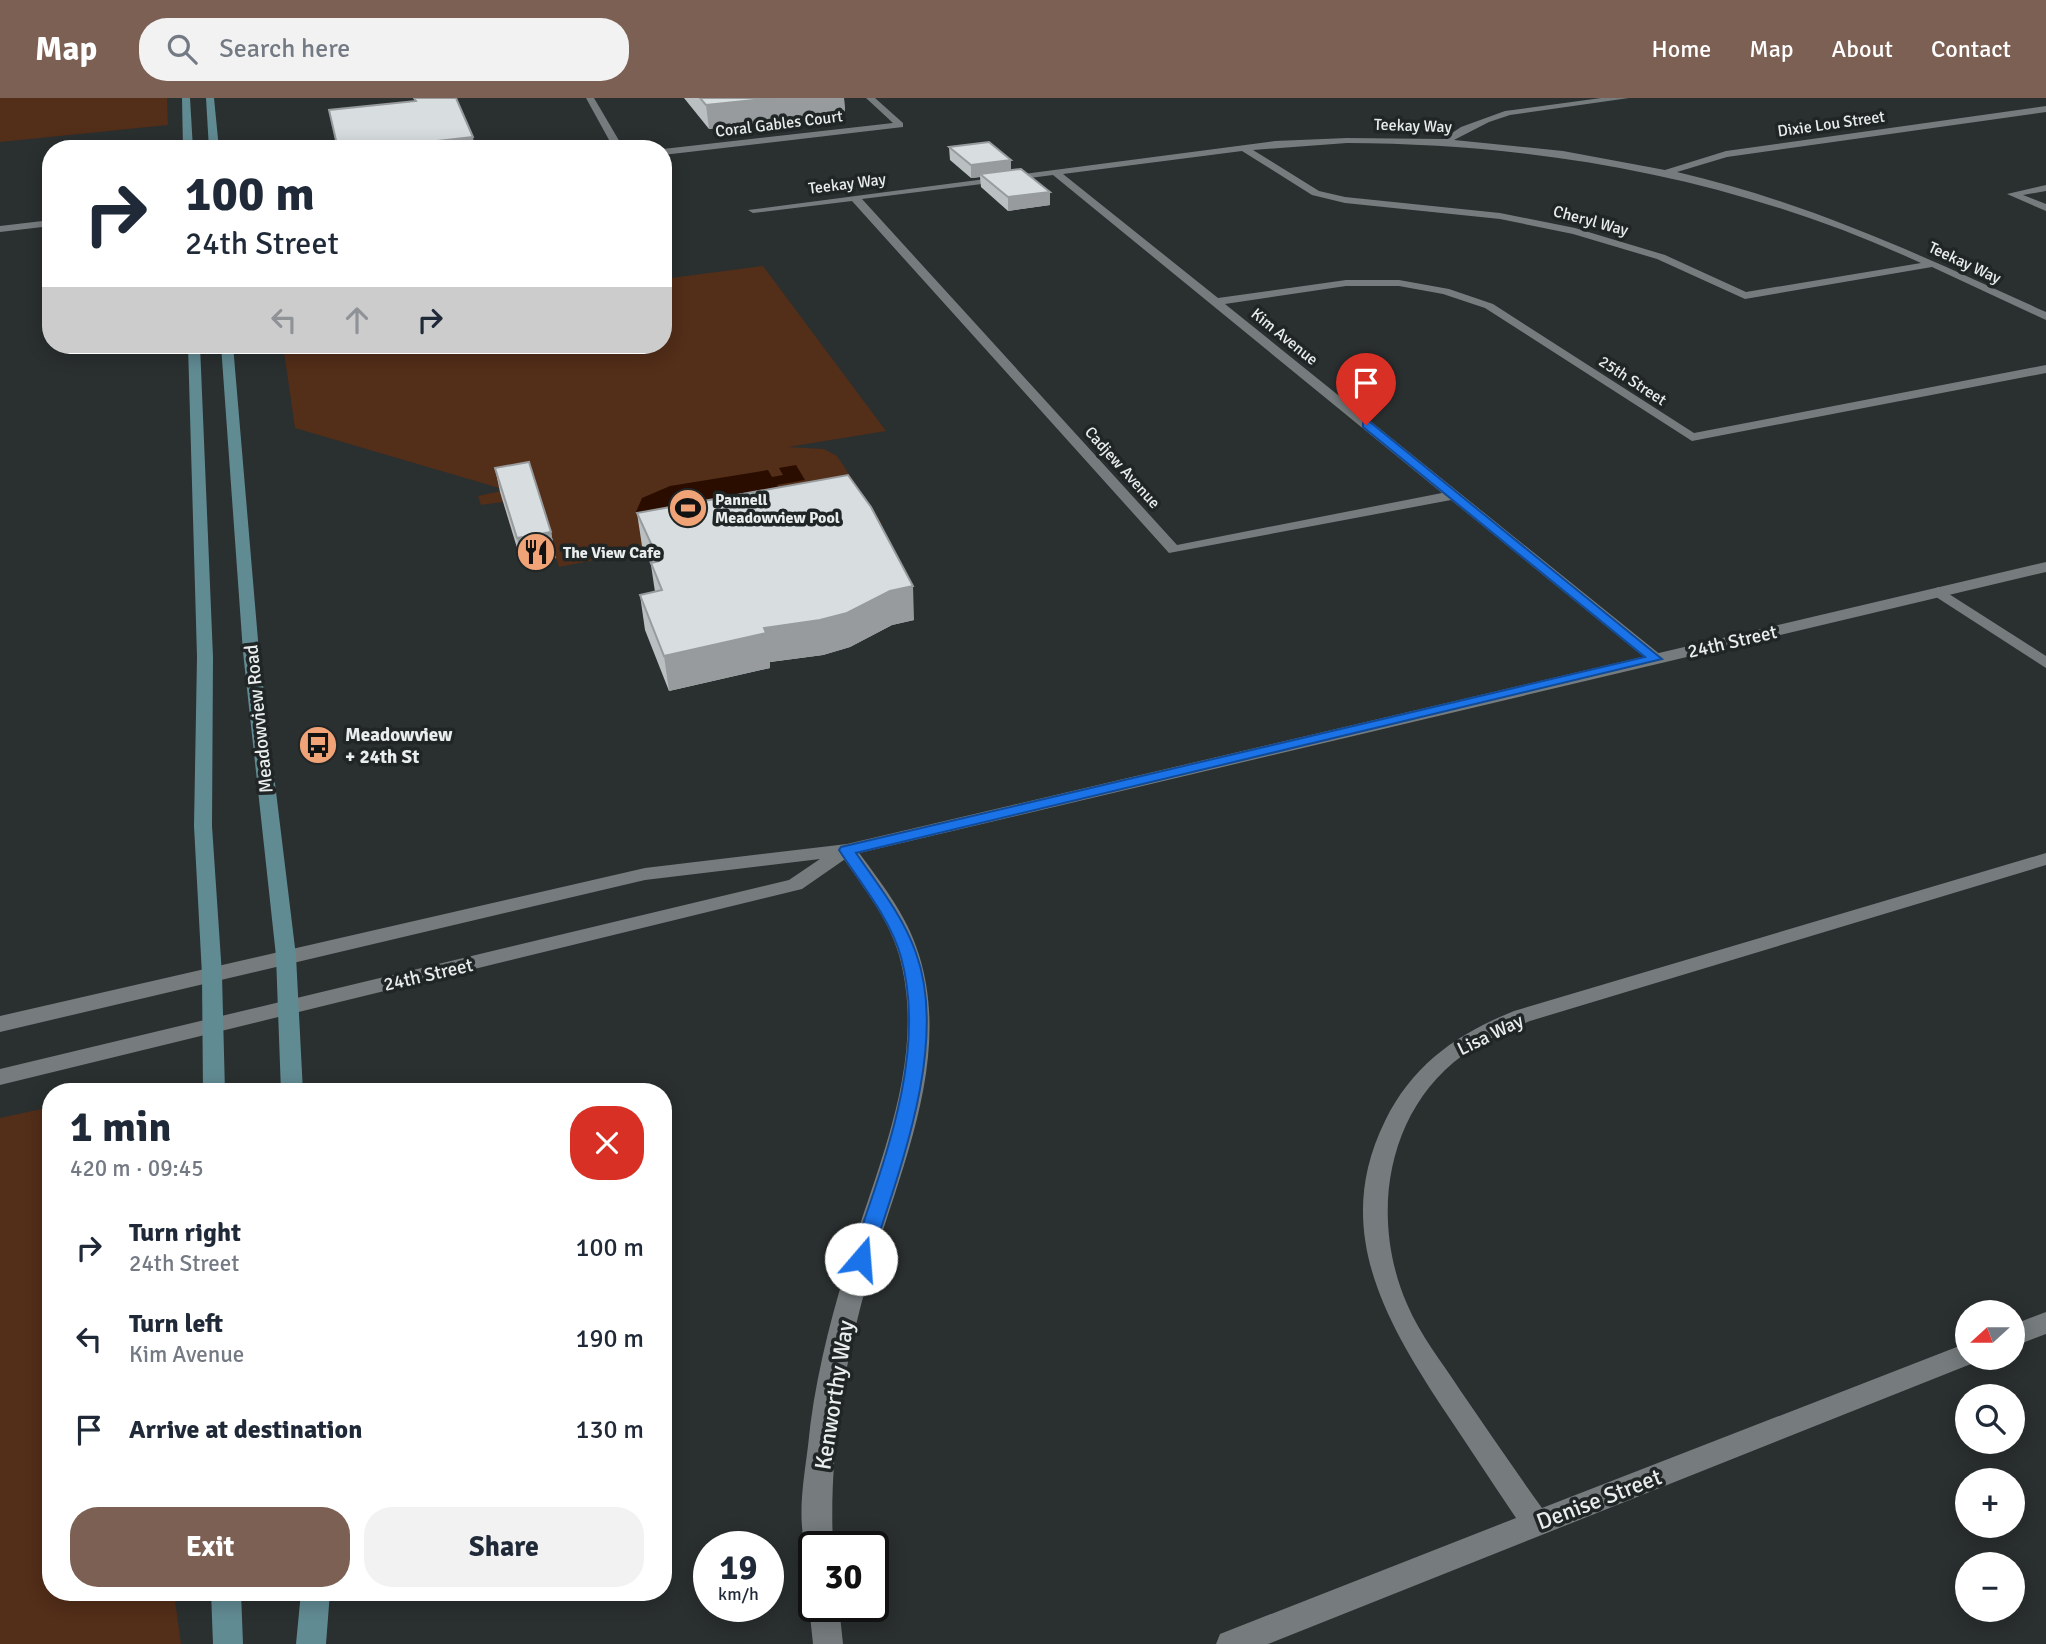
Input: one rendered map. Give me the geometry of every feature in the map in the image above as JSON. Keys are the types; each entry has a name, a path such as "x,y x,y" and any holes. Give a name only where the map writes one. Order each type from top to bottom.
{"main road":[{"path":"186,98 188,140"},
{"path":"210,98 213,140"},
{"path":"194,354 205,657 203,826 212,975 214,1083"},
{"name":"Meadowview Road","path":"229,354 251,652 286,956 292,1083"},
{"path":"226,1601 228,1644"},
{"path":"311,1644 315,1601"}],"street":[{"path":"590,98 614,140"},
{"name":"Coral Gables Court","path":"672,151 900,125 870,98"},
{"path":"1445,142 1471,123 1498,115 1625,98"},
{"name":"Dixie Lou Street","path":"1664,173 1726,154 2046,109"},
{"name":"Teekay Way","path":"753,210 1244,148 1344,140 1445,142 1569,155 1664,173 1813,215 1932,264 2046,316"},
{"name":"Cheryl Way","path":"1244,148 1316,193 1345,200 1476,212 1575,231 1661,257 1745,296 1932,264"},
{"name":"Kim Avenue","path":"1055,172 1656,659"},
{"path":"2046,188 2011,194 2046,208"},
{"name":"Cadjew Avenue","path":"854,197 1174,550 1453,495"},
{"path":"0,229 42,224"},
{"name":"25th Street","path":"1215,302 1355,283 1399,284 1445,291 1489,306 1692,437 2046,369"},
{"name":"24th Street","path":"0,1024 645,874 847,850 2046,567"},
{"path":"1938,592 2046,663"},
{"name":"24th Street","path":"0,1077 795,886 847,850"},
{"name":"Kenworthy Way","path":"819,1531 822,1442 835,1353 890,1171 916,1064 919,1031 918,997 909,955 894,920 847,850"},
{"name":"Lisa Way","path":"1536,1524 1413,1342 1392,1299 1377,1246 1374,1198 1381,1153 1394,1120 1417,1084 1449,1054 1487,1031 1522,1016 2046,859"},
{"path":"2025,1331 2046,1323"},
{"name":"Denise Street","path":"1231,1644 1955,1359"},
{"path":"826,1622 828,1644"}],"shaded area":[{"path":"0,98 167,98 168,125 0,142"},
{"path":"763,266 886,431 788,447 824,449 837,456 882,524 863,528 848,511 559,567 556,558 522,564 503,502 481,505 478,496 506,490 295,428 284,354 672,354 672,278"},
{"path":"796,465 805,480 777,485 791,508 712,522 700,498 685,500 698,525 638,517 636,512 642,498 670,486 768,470 772,477 783,475 779,468"},
{"path":"42,1109 42,1601 175,1601 181,1644 0,1644 0,1118"}],"building":[{"path":"414,98 456,98 473,137 446,140 336,140 329,110 416,101"},
{"path":"700,98 773,98 706,105"},
{"path":"989,142 1011,160 971,165 949,147"},
{"path":"1021,169 1050,192 1008,197 980,174"},
{"path":"529,462 551,532 517,538 495,468"},
{"path":"848,475 871,507 913,586 890,591 847,613 764,628 766,633 664,656 640,595 662,590 651,563 659,561 637,513"}],"place":[{"name":"Pannell Meadowview Pool","path":"688,508"},
{"name":"The View Cafe","path":"536,552"},
{"name":"Meadowview + 24th St","path":"318,745"}],"route":[{"path":"861,1259 890,1171 916,1064 918,997 909,955 894,920 847,850 1656,659 1366,425"}]}
